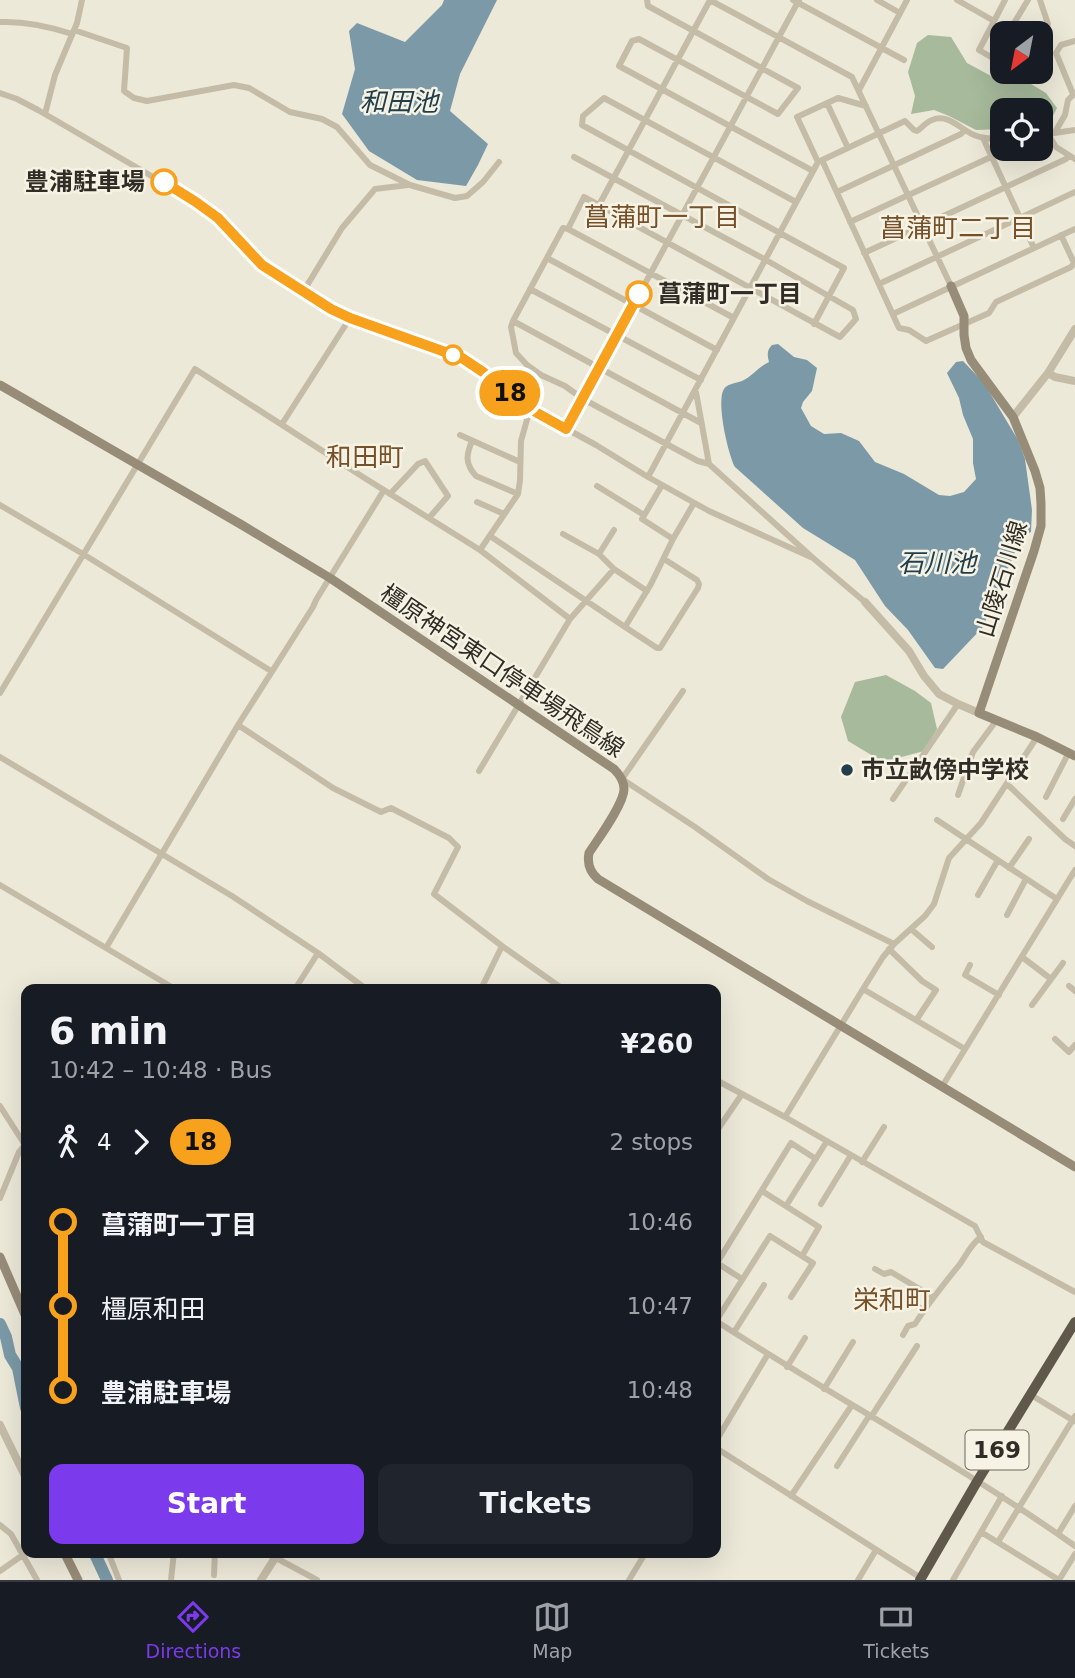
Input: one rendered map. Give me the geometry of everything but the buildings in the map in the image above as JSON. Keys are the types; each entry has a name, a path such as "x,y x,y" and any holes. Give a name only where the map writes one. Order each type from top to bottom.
{"highway":[{"name":"169","path":"923,1578 978,1481 1075,1322"}],"main road":[{"name":"山陵石川線","path":"951,286 964,316 966,348 971,360 1013,417 1040,488 1041,526 1025,581 979,713"},
{"name":"橿原神宮東口停車場飛鳥線","path":"0,385 330,578 614,769 622,779 624,790 621,802 589,853 589,865 595,876 1075,1167"},
{"path":"979,713 1072,754"},
{"path":"0,1257 21,1305"},
{"path":"67,1558 78,1580"}],"street":[{"path":"45,114 55,75 73,32 82,0"},
{"path":"647,0 648,6 798,88 778,114 639,39 632,41 620,66 813,171"},
{"path":"599,205 710,0 852,77 951,286"},
{"path":"877,0 900,13"},
{"path":"859,90 907,0"},
{"path":"957,0 994,21 1005,0"},
{"path":"1015,21 1028,0"},
{"path":"1040,0 1047,21"},
{"path":"566,429 796,1 904,60"},
{"path":"0,22 37,24 127,48 124,91 134,98 147,101 234,85 249,88 290,112 322,119 337,127 370,165 410,185 455,198 467,196 499,162"},
{"path":"990,29 979,50 990,56"},
{"path":"1053,128 1065,115 1068,100 1074,93 1056,53 1061,45 1075,41"},
{"path":"0,93 45,114 196,202 218,218 262,265 331,309 462,358 530,409 648,477 694,503 813,558"},
{"path":"796,202 604,98 583,116 582,125 844,268 814,324"},
{"path":"866,106 838,98 797,117 837,192 899,328 909,330 926,341 989,313 996,302 1071,267 1074,263 1061,235"},
{"path":"827,103 848,148"},
{"path":"648,477 820,161 905,121 918,131 929,121 943,118 983,138 990,138"},
{"path":"837,192 965,130"},
{"path":"1053,133 1075,130"},
{"path":"850,222 990,157 983,138"},
{"path":"1053,142 1072,157"},
{"path":"568,229 584,197 840,337 856,319 853,310 829,295 574,157"},
{"path":"864,253 1072,157"},
{"path":"992,161 1034,248"},
{"path":"303,292 342,228 375,189 410,185"},
{"path":"879,284 1075,192"},
{"path":"734,318 563,228 511,327 516,353 541,375 698,461 709,464 865,602 909,651 939,694 979,713"},
{"path":"893,314 1075,229"},
{"path":"547,258 717,351"},
{"path":"530,289 701,380"},
{"path":"282,424 350,318"},
{"path":"513,321 701,424"},
{"path":"1013,417 1048,373 1075,329"},
{"path":"0,693 195,369 480,550 570,619"},
{"path":"1048,373 1075,381"},
{"path":"696,390 709,464"},
{"path":"480,550 519,489 521,441 530,409"},
{"path":"460,435 520,462"},
{"path":"472,441 467,453 472,472 517,494"},
{"path":"106,948 238,725 330,578 387,492 418,464 425,461 448,496 429,518"},
{"path":"663,485 642,519 673,538"},
{"path":"597,486 644,515"},
{"path":"477,502 503,514"},
{"path":"625,627 694,503"},
{"path":"0,505 271,671"},
{"path":"599,554 614,530"},
{"path":"563,534 599,554 614,569 647,591"},
{"path":"490,536 657,648 660,648 699,584 663,558"},
{"path":"479,771 570,619 614,569"},
{"path":"683,691 622,779 768,879 892,947 922,981 936,990 917,1019"},
{"path":"894,799 958,704"},
{"path":"958,795 972,752 996,721"},
{"path":"238,725 333,788 381,812 391,808 449,838 458,847 434,894 556,984"},
{"path":"785,1117 863,989 892,947 934,904 949,858 981,823 1037,737"},
{"path":"1046,797 1072,754"},
{"path":"0,757 232,896 359,984"},
{"path":"1007,785 1075,846"},
{"path":"1063,820 1075,799"},
{"path":"937,820 1057,899"},
{"path":"1009,868 1029,839"},
{"path":"978,895 998,860"},
{"path":"943,1085 1075,870"},
{"path":"1007,915 1026,879"},
{"path":"0,885 167,984"},
{"path":"911,929 932,947"},
{"path":"483,984 502,946"},
{"path":"298,984 318,953"},
{"path":"1022,957 1051,979"},
{"path":"1032,1004 1063,963"},
{"path":"970,965 965,975 999,995"},
{"path":"863,989 965,1049"},
{"path":"1055,1039 1069,1052 1075,1045"},
{"path":"721,1083 975,1226 983,1242 1075,1292"},
{"path":"721,1125 742,1094"},
{"path":"0,1106 21,1139"},
{"path":"862,1162 884,1127"},
{"path":"786,1206 827,1142"},
{"path":"721,1257 792,1143 816,1159"},
{"path":"0,1198 21,1150"},
{"path":"821,1204 851,1155"},
{"path":"762,1191 819,1227 802,1256"},
{"path":"721,1313 769,1236 813,1263 791,1297"},
{"path":"903,1335 908,1326 915,1324 974,1242 981,1237"},
{"path":"721,1266 742,1279"},
{"path":"875,1269 884,1274 891,1272 933,1297"},
{"path":"734,1332 764,1285"},
{"path":"905,1299 924,1310"},
{"path":"721,1324 787,1367 1019,1506 1075,1546"},
{"path":"787,1367 805,1338"},
{"path":"824,1389 853,1342"},
{"path":"836,1466 917,1346"},
{"path":"721,1433 768,1354"},
{"path":"998,1542 1074,1420 1031,1395"},
{"path":"791,1496 852,1405"},
{"path":"0,1424 21,1468"},
{"path":"721,1451 923,1578"},
{"path":"953,1580 1002,1496"},
{"path":"1058,1534 1075,1506"},
{"path":"0,1525 11,1534 21,1548"},
{"path":"981,1532 1059,1580 1075,1554"},
{"path":"858,1580 876,1550"},
{"path":"0,1571 21,1557"},
{"path":"27,1558 37,1580"},
{"path":"110,1558 119,1580"},
{"path":"172,1580 174,1558"},
{"path":"214,1574 215,1558"},
{"path":"261,1580 274,1558"},
{"path":"281,1558 317,1580"},
{"path":"629,1580 642,1558"}],"green space":[{"path":"928,35 951,37 967,63 990,75 990,84 1031,84 1050,98 990,98 990,129 976,130 934,110 911,114 915,96 908,72 917,43"},
{"path":"886,675 931,703 937,729 924,751 883,762 848,741 841,717 855,682"}],"water":[{"name":"和田池","path":"444,0 497,0 460,74 450,111 488,144 466,186 417,180 369,151 342,114 355,69 349,31 357,23 405,42"},
{"name":"石川池","path":"778,344 794,357 807,360 817,368 812,391 801,408 811,426 824,434 841,433 859,441 875,462 904,474 939,495 950,496 964,492 976,479 973,439 947,373 956,362 963,361 984,383 1018,440 1025,459 1032,510 1031,532 1022,536 983,627 943,669 935,668 908,630 885,606 855,560 803,528 735,467 724,429 721,407 723,391 728,385 746,379 769,362 769,349"}],"waterway":[{"path":"0,1324 10,1355 18,1368 21,1383"},
{"path":"97,1558 107,1580"}],"bus line":[{"name":"18","path":"164,182 218,218 262,265 331,309 462,358 530,409 566,429 639,294"}],"place":[{"name":"豊浦駐車場","path":"164,182"},
{"name":"菖蒲町一丁目","path":"639,294"},
{"name":"市立畝傍中学校","path":"847,770"}],"district":[{"name":"菖蒲町一丁目","path":"662,217"},
{"name":"菖蒲町二丁目","path":"958,228"},
{"name":"和田町","path":"365,457"},
{"name":"栄和町","path":"892,1300"}]}
